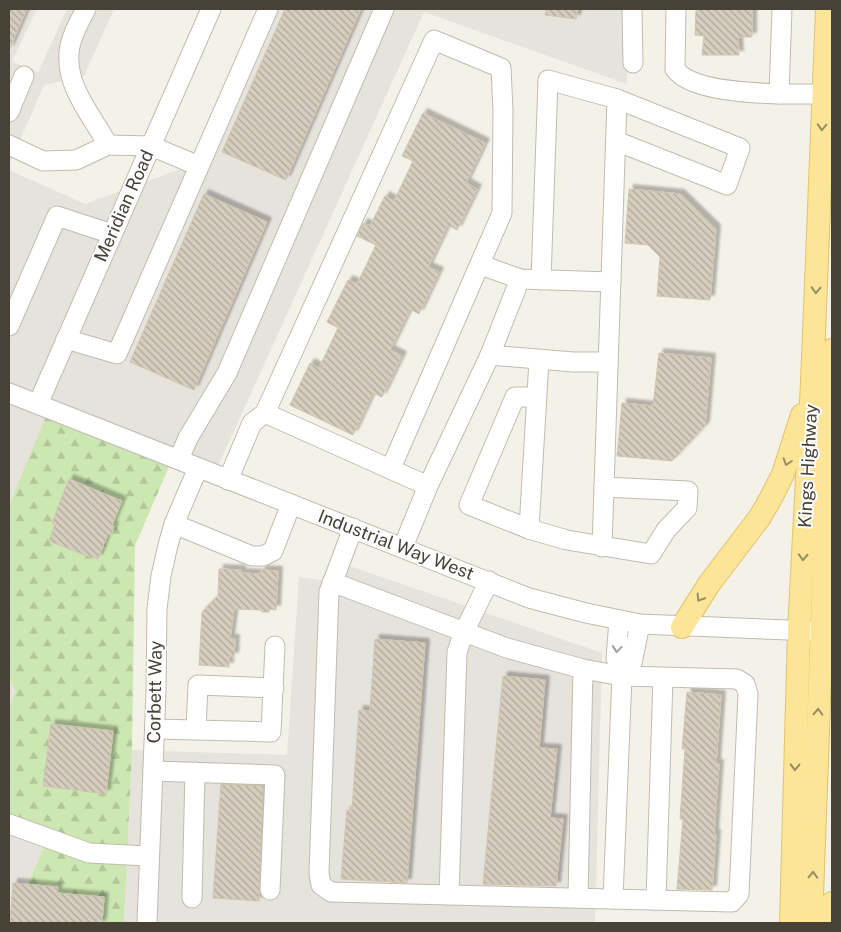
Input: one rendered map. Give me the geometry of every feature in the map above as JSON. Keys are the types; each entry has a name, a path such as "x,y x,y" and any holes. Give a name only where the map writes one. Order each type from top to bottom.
{"main road":[{"name":"Kings Highway","path":"791,923 799,631 812,383 827,9"},
{"name":"Kings Highway","path":"811,923 827,631 832,350"},
{"path":"682,627 709,584 760,517 771,498 783,474 812,383"},
{"path":"825,923 832,904"}],"street":[{"path":"86,9 78,24 69,52 69,67 76,90 108,145"},
{"name":"Meridian Road","path":"38,404 211,9"},
{"path":"66,340 117,354 268,9"},
{"path":"180,460 188,438 227,373 384,9"},
{"path":"632,9 632,63"},
{"path":"676,9 675,69 680,76 707,86 733,92 824,94"},
{"path":"779,94 782,9"},
{"path":"228,480 252,423 265,413 434,40 501,68 503,110 502,213 391,468"},
{"path":"9,112 24,76"},
{"path":"541,280 548,80 617,99 740,148 727,185 616,141"},
{"path":"602,547 617,99"},
{"path":"9,145 43,161 76,160 108,145 151,146 199,166"},
{"path":"9,326 57,216 112,234"},
{"path":"480,265 520,279 611,282"},
{"path":"403,548 428,486 490,355 520,279"},
{"path":"490,355 539,360 608,362"},
{"path":"528,529 539,360"},
{"name":"Industrial Way West","path":"9,393 546,603 640,624 827,631"},
{"path":"536,397 515,397 469,505 528,529 567,540 651,554 666,530 687,508 688,491 604,487"},
{"path":"265,413 428,486"},
{"name":"Corbett Way","path":"147,923 148,856 155,729 157,609 161,576 174,524 198,468"},
{"path":"174,524 252,556 263,556 273,551 291,504"},
{"path":"332,582 507,648 583,669 622,676 737,679 745,684 748,694 739,894 732,902 331,892 321,885 318,873 329,592 332,582 353,528"},
{"path":"449,895 457,652 464,632 489,581"},
{"path":"613,899 622,676 616,658 619,620"},
{"path":"622,676 632,663 640,624"},
{"path":"155,729 272,732 275,646"},
{"path":"578,898 583,669"},
{"path":"656,900 663,678"},
{"path":"196,730 198,685 274,688"},
{"path":"153,771 275,775 270,890"},
{"path":"192,898 195,772"},
{"path":"9,824 89,853 148,856"}],"shaded area":[{"path":"9,9 37,9 12,61 38,73 67,9 114,9 84,76 44,85 9,165"},
{"path":"261,9 628,9 627,84 424,12 213,477 48,414 9,506 9,170 85,204 189,166"},
{"path":"335,561 602,653 595,923 124,923 132,750 287,755 299,577 327,581"},
{"path":"9,679 16,691 9,708"},
{"path":"9,825 47,839 10,923 9,923"}],"green space":[{"path":"47,414 172,460 135,545 132,750 124,923 10,923 47,840 9,825 9,708 16,691 9,679 9,506"}],"building":[{"path":"9,9 27,9 9,50"},
{"path":"285,9 361,9 286,180 222,152"},
{"path":"546,9 578,9 576,19 545,15"},
{"path":"696,9 752,9 752,37 738,37 739,55 702,55 704,36 695,35"},
{"path":"423,113 485,143 466,183 477,189 457,230 448,225 428,267 439,272 419,314 410,309 390,350 402,356 382,397 373,393 353,435 290,405 310,363 319,368 338,328 327,322 348,280 357,284 376,245 357,236 363,223 370,226 385,196 394,201 413,161 402,156"},
{"path":"629,189 680,194 716,229 710,300 657,296 660,257 648,245 625,243"},
{"path":"204,194 267,222 194,390 130,362"},
{"path":"659,353 711,358 705,426 672,461 617,456 622,403 653,406"},
{"path":"69,479 122,501 112,525 114,526 111,535 108,534 98,559 49,541 55,524 52,523"},
{"path":"219,569 241,570 241,573 261,574 261,570 278,571 276,610 270,609 269,612 262,612 261,610 234,609 230,639 235,639 234,657 229,656 229,667 199,665 202,612 218,596"},
{"path":"375,639 425,643 407,883 341,879 347,810 352,810 359,710 370,711"},
{"path":"503,676 545,680 539,748 557,749 550,818 563,819 556,886 483,884"},
{"path":"687,692 721,695 716,764 719,764 712,890 677,889 683,819 680,819 685,749 682,749"},
{"path":"51,724 113,731 106,794 43,786"},
{"path":"221,784 263,786 259,901 213,898"},
{"path":"13,883 58,887 57,893 104,897 102,923 10,923"}]}
